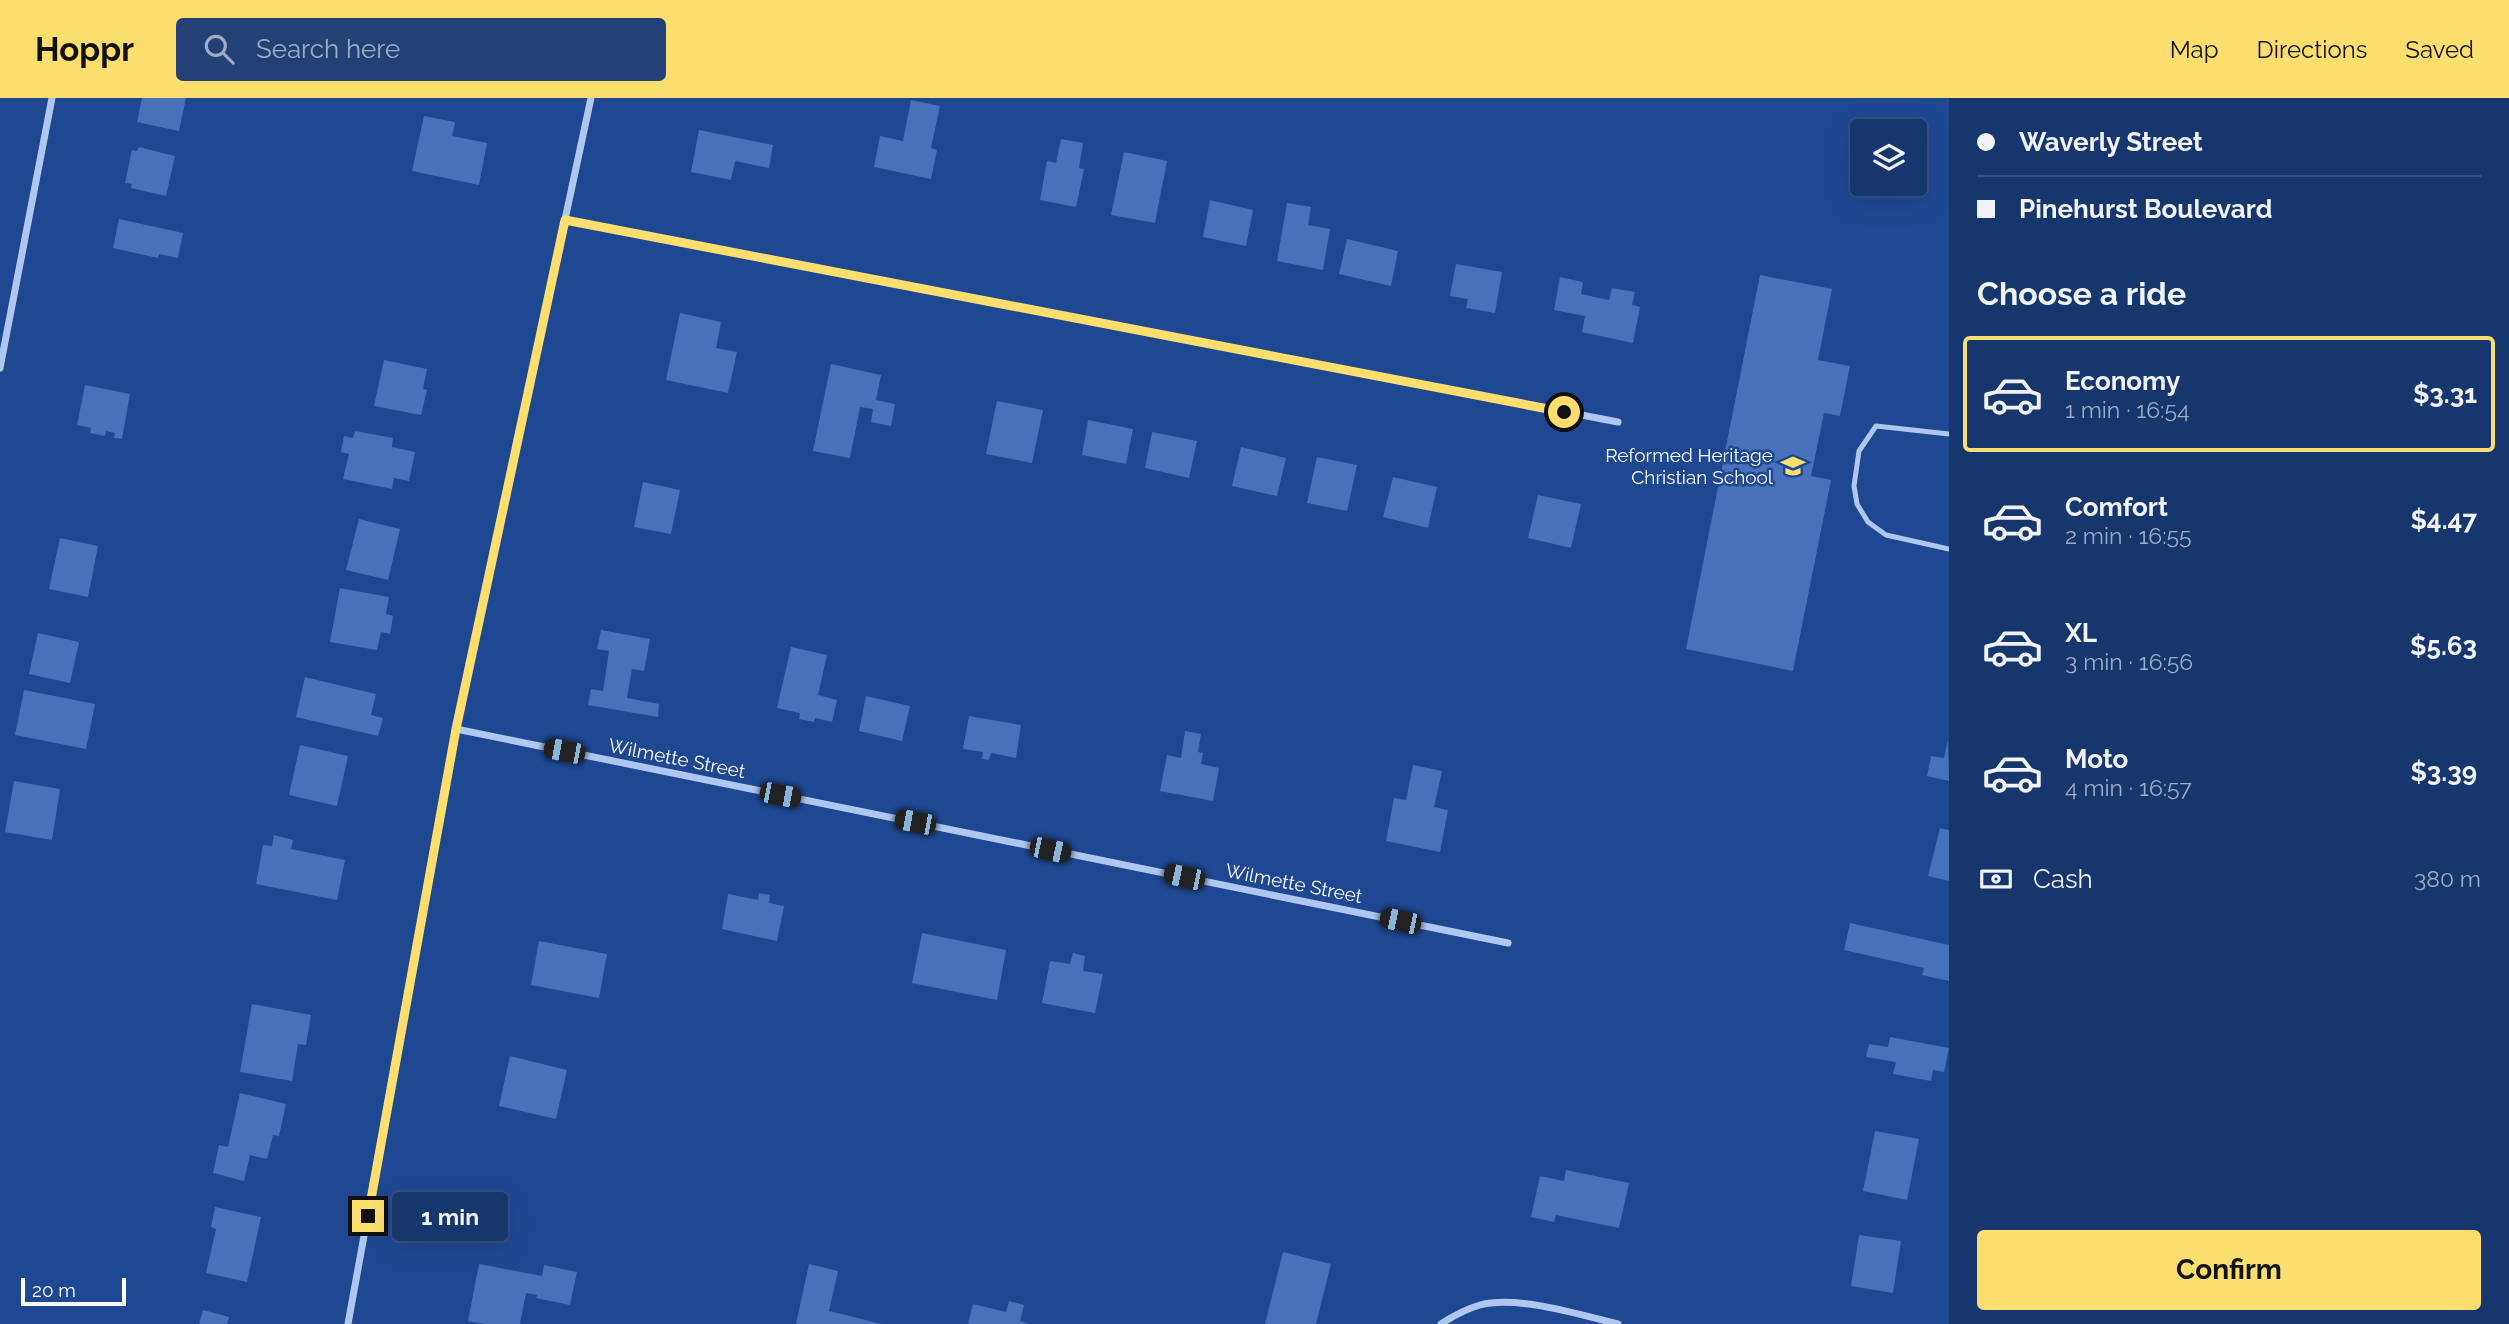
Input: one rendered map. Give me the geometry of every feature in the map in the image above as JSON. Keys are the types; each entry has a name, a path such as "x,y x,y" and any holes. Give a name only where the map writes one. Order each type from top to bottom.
{"street":[{"path":"0,368 52,98"},
{"path":"348,1324 456,729 592,98"},
{"path":"565,220 1618,422"},
{"name":"Wilmette Street","path":"456,729 1508,943"},
{"path":"1441,1324 1462,1311 1482,1304 1510,1302 1563,1310 1618,1324"}],"lane":[{"path":"1949,434 1876,426 1859,451 1854,486 1857,504 1868,522 1886,535 1949,548"}],"building":[{"path":"142,98 186,98 179,131 137,122"},
{"path":"911,100 940,106 931,148 937,150 931,179 874,167 880,136 903,141"},
{"path":"424,116 455,122 452,136 487,143 479,185 412,171"},
{"path":"699,130 773,145 769,168 735,161 731,180 691,172"},
{"path":"1061,139 1083,143 1079,168 1084,169 1076,207 1040,200 1047,161 1056,163"},
{"path":"139,147 175,156 166,196 131,188 132,184 125,183 132,150 137,151"},
{"path":"1124,152 1167,161 1155,223 1111,215"},
{"path":"1210,200 1253,210 1246,246 1203,237"},
{"path":"1287,203 1311,207 1308,225 1330,229 1323,270 1277,261"},
{"path":"119,219 183,233 178,258 159,254 158,258 113,248"},
{"path":"1347,239 1398,251 1391,286 1339,274"},
{"path":"1456,264 1502,272 1495,313 1466,308 1468,299 1450,296"},
{"path":"1760,275 1832,289 1818,360 1850,366 1840,416 1824,413 1811,476 1831,480 1793,671 1686,649"},
{"path":"1560,277 1583,282 1581,294 1609,300 1612,288 1635,292 1632,305 1640,307 1633,343 1582,332 1585,316 1554,310"},
{"path":"680,313 721,322 716,348 737,352 728,393 666,380"},
{"path":"384,360 427,369 423,389 427,390 421,415 374,406"},
{"path":"831,364 881,375 876,400 895,404 891,426 871,422 873,409 860,407 850,458 813,451"},
{"path":"85,385 130,394 122,439 114,438 115,433 106,431 105,436 90,433 91,428 77,425"},
{"path":"997,401 1043,410 1032,463 986,454"},
{"path":"1088,420 1133,429 1126,464 1082,455"},
{"path":"355,431 393,438 392,447 415,452 409,481 394,478 392,489 343,479 349,454 341,452 344,436 353,438"},
{"path":"1152,432 1197,441 1189,478 1145,468"},
{"path":"1241,447 1286,458 1277,496 1232,486"},
{"path":"1317,457 1357,465 1347,511 1307,503"},
{"path":"1393,477 1437,487 1428,528 1383,517"},
{"path":"643,482 680,490 671,534 634,527"},
{"path":"1538,495 1581,504 1571,548 1528,538"},
{"path":"359,519 400,529 388,580 346,570"},
{"path":"60,538 98,546 88,597 49,589"},
{"path":"340,588 389,597 386,614 393,616 390,634 381,632 377,650 330,642"},
{"path":"601,630 650,639 644,671 632,669 627,698 659,704 658,717 588,705 591,689 603,691 609,651 597,649"},
{"path":"38,633 79,642 70,683 29,674"},
{"path":"791,647 827,655 818,695 837,700 832,722 815,718 814,722 799,719 800,713 777,708"},
{"path":"305,677 376,694 371,715 383,718 378,736 296,717"},
{"path":"24,690 95,704 86,749 15,735"},
{"path":"866,696 910,706 902,741 859,731"},
{"path":"969,716 1021,725 1016,758 991,753 989,760 982,759 983,752 963,749"},
{"path":"1185,731 1201,734 1198,752 1203,753 1201,764 1219,768 1213,801 1160,791 1167,755 1181,758"},
{"path":"1948,739 1949,781 1927,776 1931,756 1944,758"},
{"path":"300,745 348,756 337,806 289,795"},
{"path":"1413,765 1442,771 1434,807 1448,810 1440,852 1386,841 1394,798 1406,800"},
{"path":"14,781 60,789 52,840 5,832"},
{"path":"1940,828 1949,830 1949,881 1928,876"},
{"path":"274,835 293,840 291,849 345,860 337,900 256,884 263,845 272,846"},
{"path":"759,893 770,895 769,903 784,906 777,941 722,929 728,894 758,900"},
{"path":"1850,923 1949,945 1949,981 1922,975 1924,968 1844,950"},
{"path":"922,933 1006,950 997,1000 912,983"},
{"path":"539,941 607,954 599,998 531,985"},
{"path":"1073,953 1085,956 1083,971 1103,974 1095,1013 1042,1003 1050,961 1070,964"},
{"path":"252,1004 311,1015 306,1045 298,1044 292,1081 240,1072"},
{"path":"1890,1037 1949,1048 1944,1072 1933,1070 1931,1081 1893,1074 1896,1062 1866,1057 1869,1044 1888,1047"},
{"path":"510,1056 567,1070 556,1119 499,1106"},
{"path":"240,1093 286,1104 279,1136 273,1135 267,1159 250,1155 244,1181 213,1173 219,1145 228,1147"},
{"path":"1875,1131 1919,1139 1907,1200 1863,1191"},
{"path":"1566,1170 1629,1183 1619,1228 1556,1215 1554,1222 1531,1217 1540,1176 1564,1181"},
{"path":"215,1207 261,1217 247,1282 206,1273 216,1229 211,1227"},
{"path":"1859,1235 1901,1241 1893,1293 1851,1286"},
{"path":"1283,1252 1331,1264 1316,1324 1265,1324"},
{"path":"479,1264 542,1276 544,1265 577,1272 570,1305 536,1298 537,1295 526,1293 520,1324 468,1321"},
{"path":"809,1264 838,1271 829,1311 882,1324 796,1324"},
{"path":"1009,1301 1024,1305 1020,1321 1029,1324 968,1324 973,1304 1006,1312"},
{"path":"203,1310 229,1317 227,1324 199,1324"}],"place":[{"name":"Reformed Heritage Christian School","path":"1793,466"}],"route":[{"path":"368,1216 456,729 565,220 1564,412"}]}
